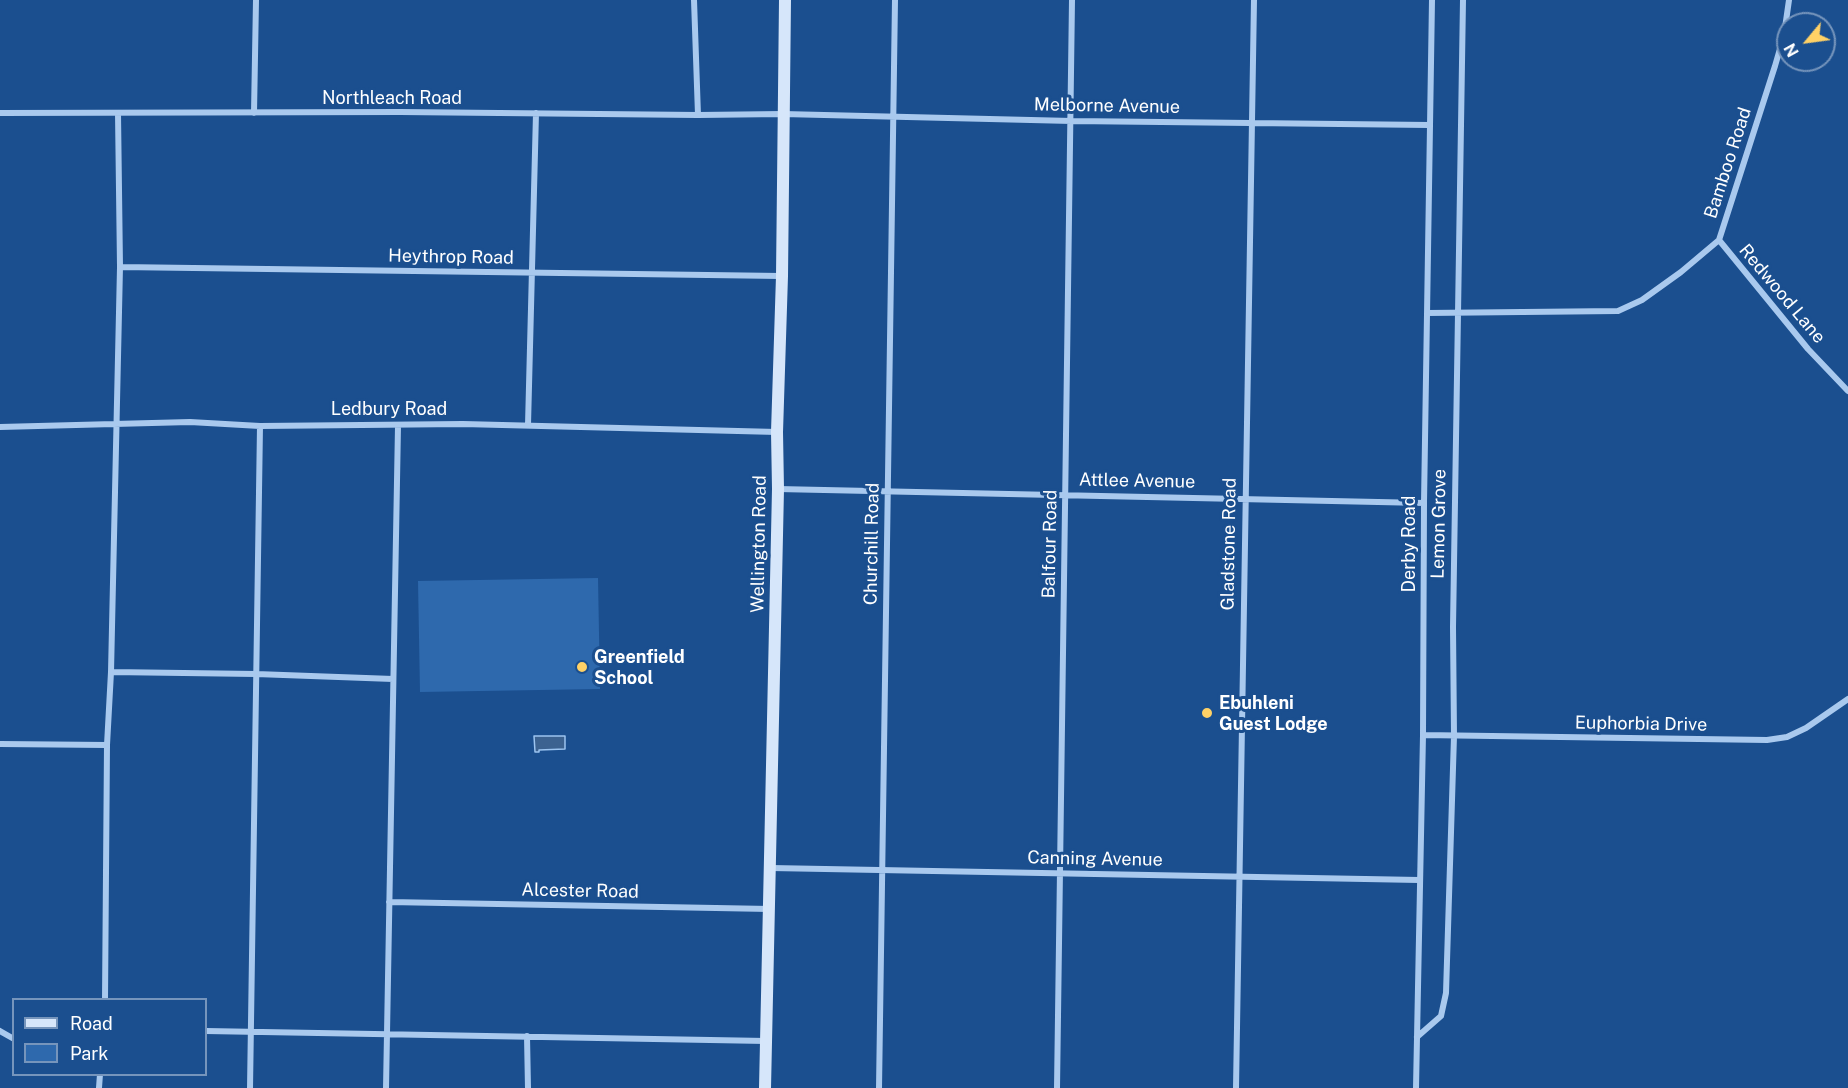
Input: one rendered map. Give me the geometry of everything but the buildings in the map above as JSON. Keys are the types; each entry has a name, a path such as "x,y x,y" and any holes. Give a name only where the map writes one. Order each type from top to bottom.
{"main road":[{"name":"Wellington Road","path":"765,1088 782,276 785,0"}],"street":[{"path":"254,113 256,0"},
{"path":"694,0 698,115"},
{"name":"Churchill Road","path":"879,1088 895,0"},
{"name":"Balfour Road","path":"1057,1088 1072,0"},
{"name":"Gladstone Road","path":"1236,1088 1254,0"},
{"name":"Derby Road","path":"1416,1088 1423,735 1424,503 1432,0"},
{"name":"Lemon Grove","path":"1417,1037 1441,1016 1446,993 1454,736 1453,627 1463,0"},
{"name":"Bamboo Road","path":"1427,313 1618,311 1642,300 1681,272 1719,240 1775,66 1784,35 1789,0"},
{"name":"Northleach Road","path":"0,113 783,114"},
{"path":"105,998 107,745 111,672 120,267 118,113"},
{"path":"528,425 536,113"},
{"name":"Melborne Avenue","path":"783,114 1072,121 1429,125"},
{"name":"Redwood Lane","path":"1719,240 1808,349 1848,391"},
{"name":"Heythrop Road","path":"120,267 782,276"},
{"name":"Ledbury Road","path":"0,427 190,422 260,426 528,425 777,432"},
{"path":"250,1088 260,426"},
{"path":"386,1088 398,426"},
{"name":"Attlee Avenue","path":"778,489 1424,503"},
{"path":"111,672 393,679"},
{"name":"Euphorbia Drive","path":"1423,735 1767,740 1787,737 1806,728 1848,699"},
{"path":"0,744 107,745"},
{"name":"Canning Avenue","path":"771,868 1419,880"},
{"name":"Alcester Road","path":"389,903 770,909"},
{"path":"207,1031 766,1041"},
{"path":"527,1036 528,1088"}],"green space":[{"path":"598,578 600,689 420,692 418,581"}],"shaded area":[{"path":"534,736 565,736 565,749 535,752"}],"place":[{"name":"Greenfield School","path":"582,667"},
{"name":"Ebuhleni Guest Lodge","path":"1207,713"}]}
